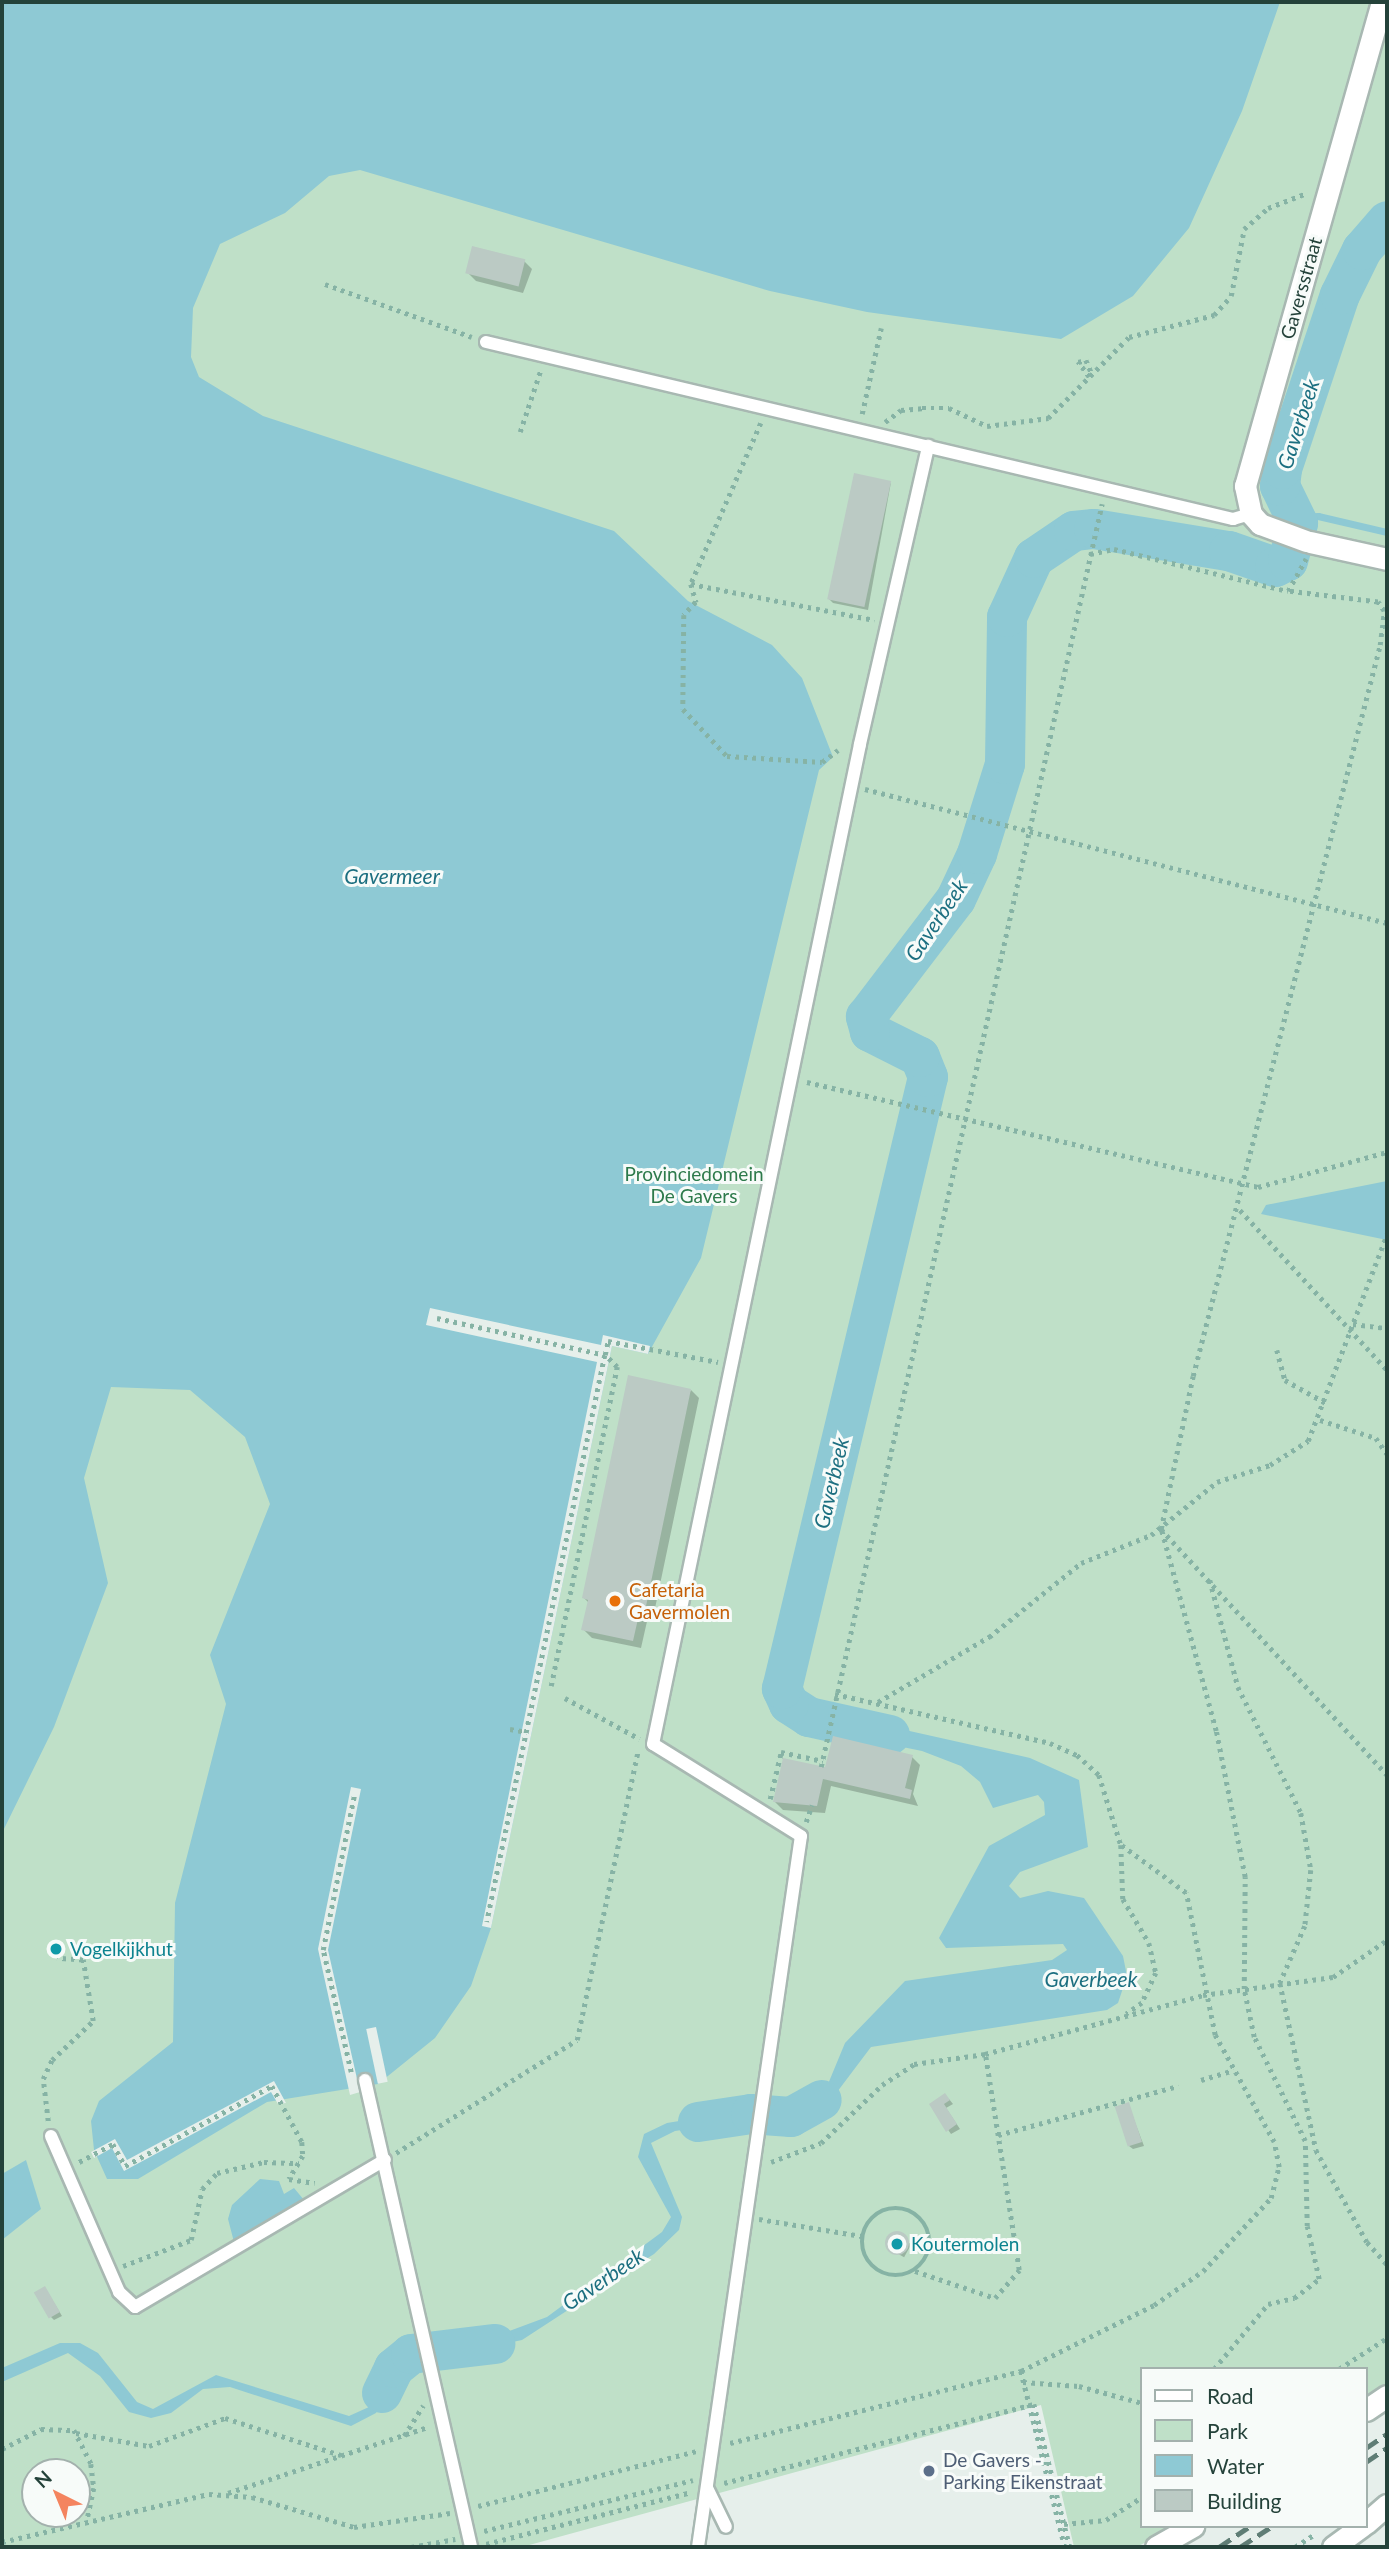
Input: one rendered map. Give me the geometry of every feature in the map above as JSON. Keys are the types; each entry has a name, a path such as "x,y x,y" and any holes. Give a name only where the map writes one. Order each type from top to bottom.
{"street":[{"name":"Gaversstraat","path":"1251,514 1245,486 1382,2"},
{"path":"1251,514 1278,533 1387,559"},
{"path":"1368,2409 1387,2396"},
{"path":"1368,2521 1387,2505"},
{"path":"1156,2547 1190,2528"},
{"path":"1333,2547 1359,2528"}],"lane":[{"path":"486,342 1233,519 1251,514"},
{"path":"698,2547 748,2218 801,1836 647,1742 732,1365 886,622 928,446"},
{"path":"359,2081 385,2160 471,2544"},
{"path":"51,2136 125,2302 146,2304 385,2160"},
{"path":"708,2482 726,2527"}],"path":[{"path":"874,432 901,410 949,408 987,426 1048,418 1068,405 1090,375 1129,337 1214,315 1231,296 1244,229 1333,173"},
{"path":"325,284 486,342"},
{"path":"859,429 881,328"},
{"path":"520,432 546,355"},
{"path":"767,409 691,584 696,602 684,615 683,709 727,756 822,762 838,750"},
{"path":"767,1814 781,1752 822,1764 831,1708 1100,512"},
{"path":"1287,591 1308,541"},
{"path":"1091,552 1114,549 1287,591 1378,602 1384,611 1247,1182 1193,1376 1160,1529 1216,1731 1245,1877 1244,1989 1258,2053 1279,2080 1305,2141 1307,2226 1319,2279 1294,2298 1268,2304 1216,2367"},
{"path":"691,584 886,622"},
{"path":"851,785 1029,833 1387,923"},
{"path":"793,1079 1247,1182 1273,1185 1387,1152"},
{"path":"1239,1210 1387,1370"},
{"path":"878,1702 989,1637 1081,1563 1160,1529 1217,1482 1298,1450 1320,1420 1387,1234"},
{"path":"437,1318 605,1355 617,1367 551,1686"},
{"path":"1353,1324 1387,1328"},
{"path":"487,1922 608,1341 732,1365"},
{"path":"1277,1350 1285,1380 1326,1402"},
{"path":"1320,1420 1376,1438 1387,1454"},
{"path":"1160,1529 1210,1580 1387,1775"},
{"path":"1210,1580 1238,1687 1301,1813 1311,1870 1305,1926 1280,1983 1316,2150 1367,2242 1387,2264"},
{"path":"835,1694 990,1726 1077,1755 1098,1775 1121,1845 1123,1899 1149,1943 1156,1973 1142,2003 1121,2017"},
{"path":"385,2160 577,2040 647,1742 565,1698"},
{"path":"510,1729 527,1732"},
{"path":"355,1792 323,1950 359,2081"},
{"path":"227,2493 354,2526 391,2526 464,2510 1021,2371 1154,2305 1203,2271 1271,2197 1279,2167 1275,2142 1233,2070 1203,1995 1186,1892 1121,1845"},
{"path":"754,2166 821,2143 882,2085 914,2064 985,2054 1203,1995 1333,1977 1387,1940"},
{"path":"51,2136 43,2078 52,2060 93,2021 83,1960 57,1958"},
{"path":"862,2236 872,2268 893,2277 915,2271 986,2298 995,2298 1014,2280 1018,2270 985,2054"},
{"path":"1201,2080 1233,2070"},
{"path":"89,2157 113,2144 125,2166 272,2086 302,2142 299,2163 289,2179 322,2181"},
{"path":"998,2135 1178,2086"},
{"path":"109,2270 191,2240 202,2189 217,2173 264,2162 299,2163"},
{"path":"862,2236 882,2210 915,2213 931,2242 915,2271"},
{"path":"748,2218 862,2236"},
{"path":"1342,2367 1387,2338"},
{"path":"1021,2371 1068,2547"},
{"path":"1024,2382 1079,2386 1140,2402"},
{"path":"404,2437 438,2392"},
{"path":"411,2547 471,2544 708,2482 1030,2406"},
{"path":"1030,2406 1065,2524 1068,2547"},
{"path":"2,2449 41,2429 64,2426 76,2433 149,2446 225,2418 341,2455"},
{"path":"91,2519 227,2493 404,2437 444,2419"},
{"path":"76,2433 84,2458"},
{"path":"91,2479 94,2488 91,2502"},
{"path":"471,2544 708,2482"},
{"path":"1065,2524 1106,2520 1140,2498"},
{"path":"2,2542 56,2528"},
{"path":"1295,2547 1324,2528"}],"green space":[{"name":"Provinciedomein De Gavers","path":"2,2 1387,2 1387,2386 1368,2399 1368,2367 1140,2367 1140,2528 1171,2528 1137,2547 1074,2547 1041,2405 522,2547 2,2547"}],"water":[{"name":"Gavermeer","path":"2,2 1280,2 1242,111 1189,228 1133,296 1061,339 867,312 770,291 360,170 329,176 285,213 220,244 193,308 191,357 199,377 263,416 614,531 688,601 772,645 802,678 833,757 819,770 701,1258 648,1354 612,1346 491,1928 471,1986 435,2038 378,2084 267,2102 138,2179 107,2179 94,2150 91,2121 99,2101 173,2042 175,1903 226,1704 210,1655 270,1504 245,1437 190,1390 111,1387 84,1478 108,1583 54,1727 2,1833"},
{"path":"1387,1181 1387,1240 1261,1214 1266,1205"},
{"name":"Gaverbeek","path":"838,1715 1030,1758 1079,1780 1088,1847 1020,1872 1009,1886 1020,1898 1048,1891 1084,1898 1123,1956 1127,1976 1118,2003 1107,2010 871,2047 825,2108 771,2131 773,2112 828,2084 845,2043 905,1981 1052,1960 1067,1950 1063,1944 946,1948 939,1938 989,1846 1045,1815 1044,1802 1038,1795 993,1808 980,1782 961,1766 922,1751 834,1733"},
{"path":"752,2109 750,2120 675,2131 651,2143 682,2217 679,2230 654,2254 522,2340 441,2358 438,2345 477,2343 547,2317 662,2232 671,2217 638,2157 644,2134 667,2123"},
{"path":"26,2160 41,2209 2,2240 2,2174"},
{"path":"260,2179 279,2181 284,2194 294,2188 304,2200 234,2242 228,2219 232,2205"},
{"path":"60,2343 80,2343 98,2353 137,2402 153,2409 216,2375 349,2416 369,2407 395,2357 416,2345 418,2362 398,2375 376,2413 351,2426 230,2387 203,2389 171,2413 151,2418 129,2412 100,2376 68,2353 2,2382 2,2368"}],"pier":[{"path":"430,1308 601,1345 603,1335 650,1346 648,1354 612,1346 491,1928 482,1926 597,1362 426,1325"},
{"path":"351,1787 361,1789 328,1950 360,2092 350,2095 318,1949"},
{"path":"376,2027 388,2082 378,2084 366,2029"},
{"path":"274,2081 286,2103 278,2104 271,2092 124,2171 112,2148 94,2158 91,2152 115,2139 127,2160"}],"building":[{"path":"472,246 525,259 519,286 465,273"},
{"path":"854,473 891,481 864,607 827,599"},
{"path":"628,1375 691,1389 645,1611 640,1610 633,1641 581,1630 588,1600 582,1598"},
{"path":"833,1736 913,1755 905,1788 912,1790 910,1799 823,1779 817,1806 773,1802 783,1758 825,1767"},
{"path":"945,2093 950,2100 944,2104 957,2124 946,2132 929,2104"},
{"path":"1129,2102 1142,2142 1128,2147 1115,2107"},
{"name":"Koutermolen","path":"897,2231 906,2234 909,2243 906,2252 897,2255 888,2252 885,2243 888,2234"},
{"path":"45,2286 60,2312 49,2318 34,2292"}],"waterway":[{"name":"Gaverbeek","path":"890,1735 809,1717 789,1704 782,1689 928,1077 920,1057 870,1032 866,1017 956,899 977,854 1005,764 1007,617 1034,558 1074,531 1094,529 1229,551 1275,567 1288,561 1298,523 1280,486 1282,469 1340,295 1362,250 1387,221"},
{"path":"1295,518 1318,516 1387,532"},
{"name":"Gaverbeek","path":"698,2122 751,2114 791,2117 822,2100"},
{"name":"Gaverbeek","path":"382,2393 394,2368 411,2354 495,2344"}],"railway":[{"path":"1368,2447 1387,2434"},
{"path":"1368,2461 1387,2448"},
{"path":"1219,2547 1247,2528"},
{"path":"1240,2547 1269,2528"}],"place":[{"name":"Cafetaria Gavermolen","path":"615,1601"},
{"name":"Vogelkijkhut","path":"56,1949"},
{"name":"Koutermolen","path":"897,2244"},
{"name":"De Gavers - Parking Eikenstraat","path":"929,2471"}]}
